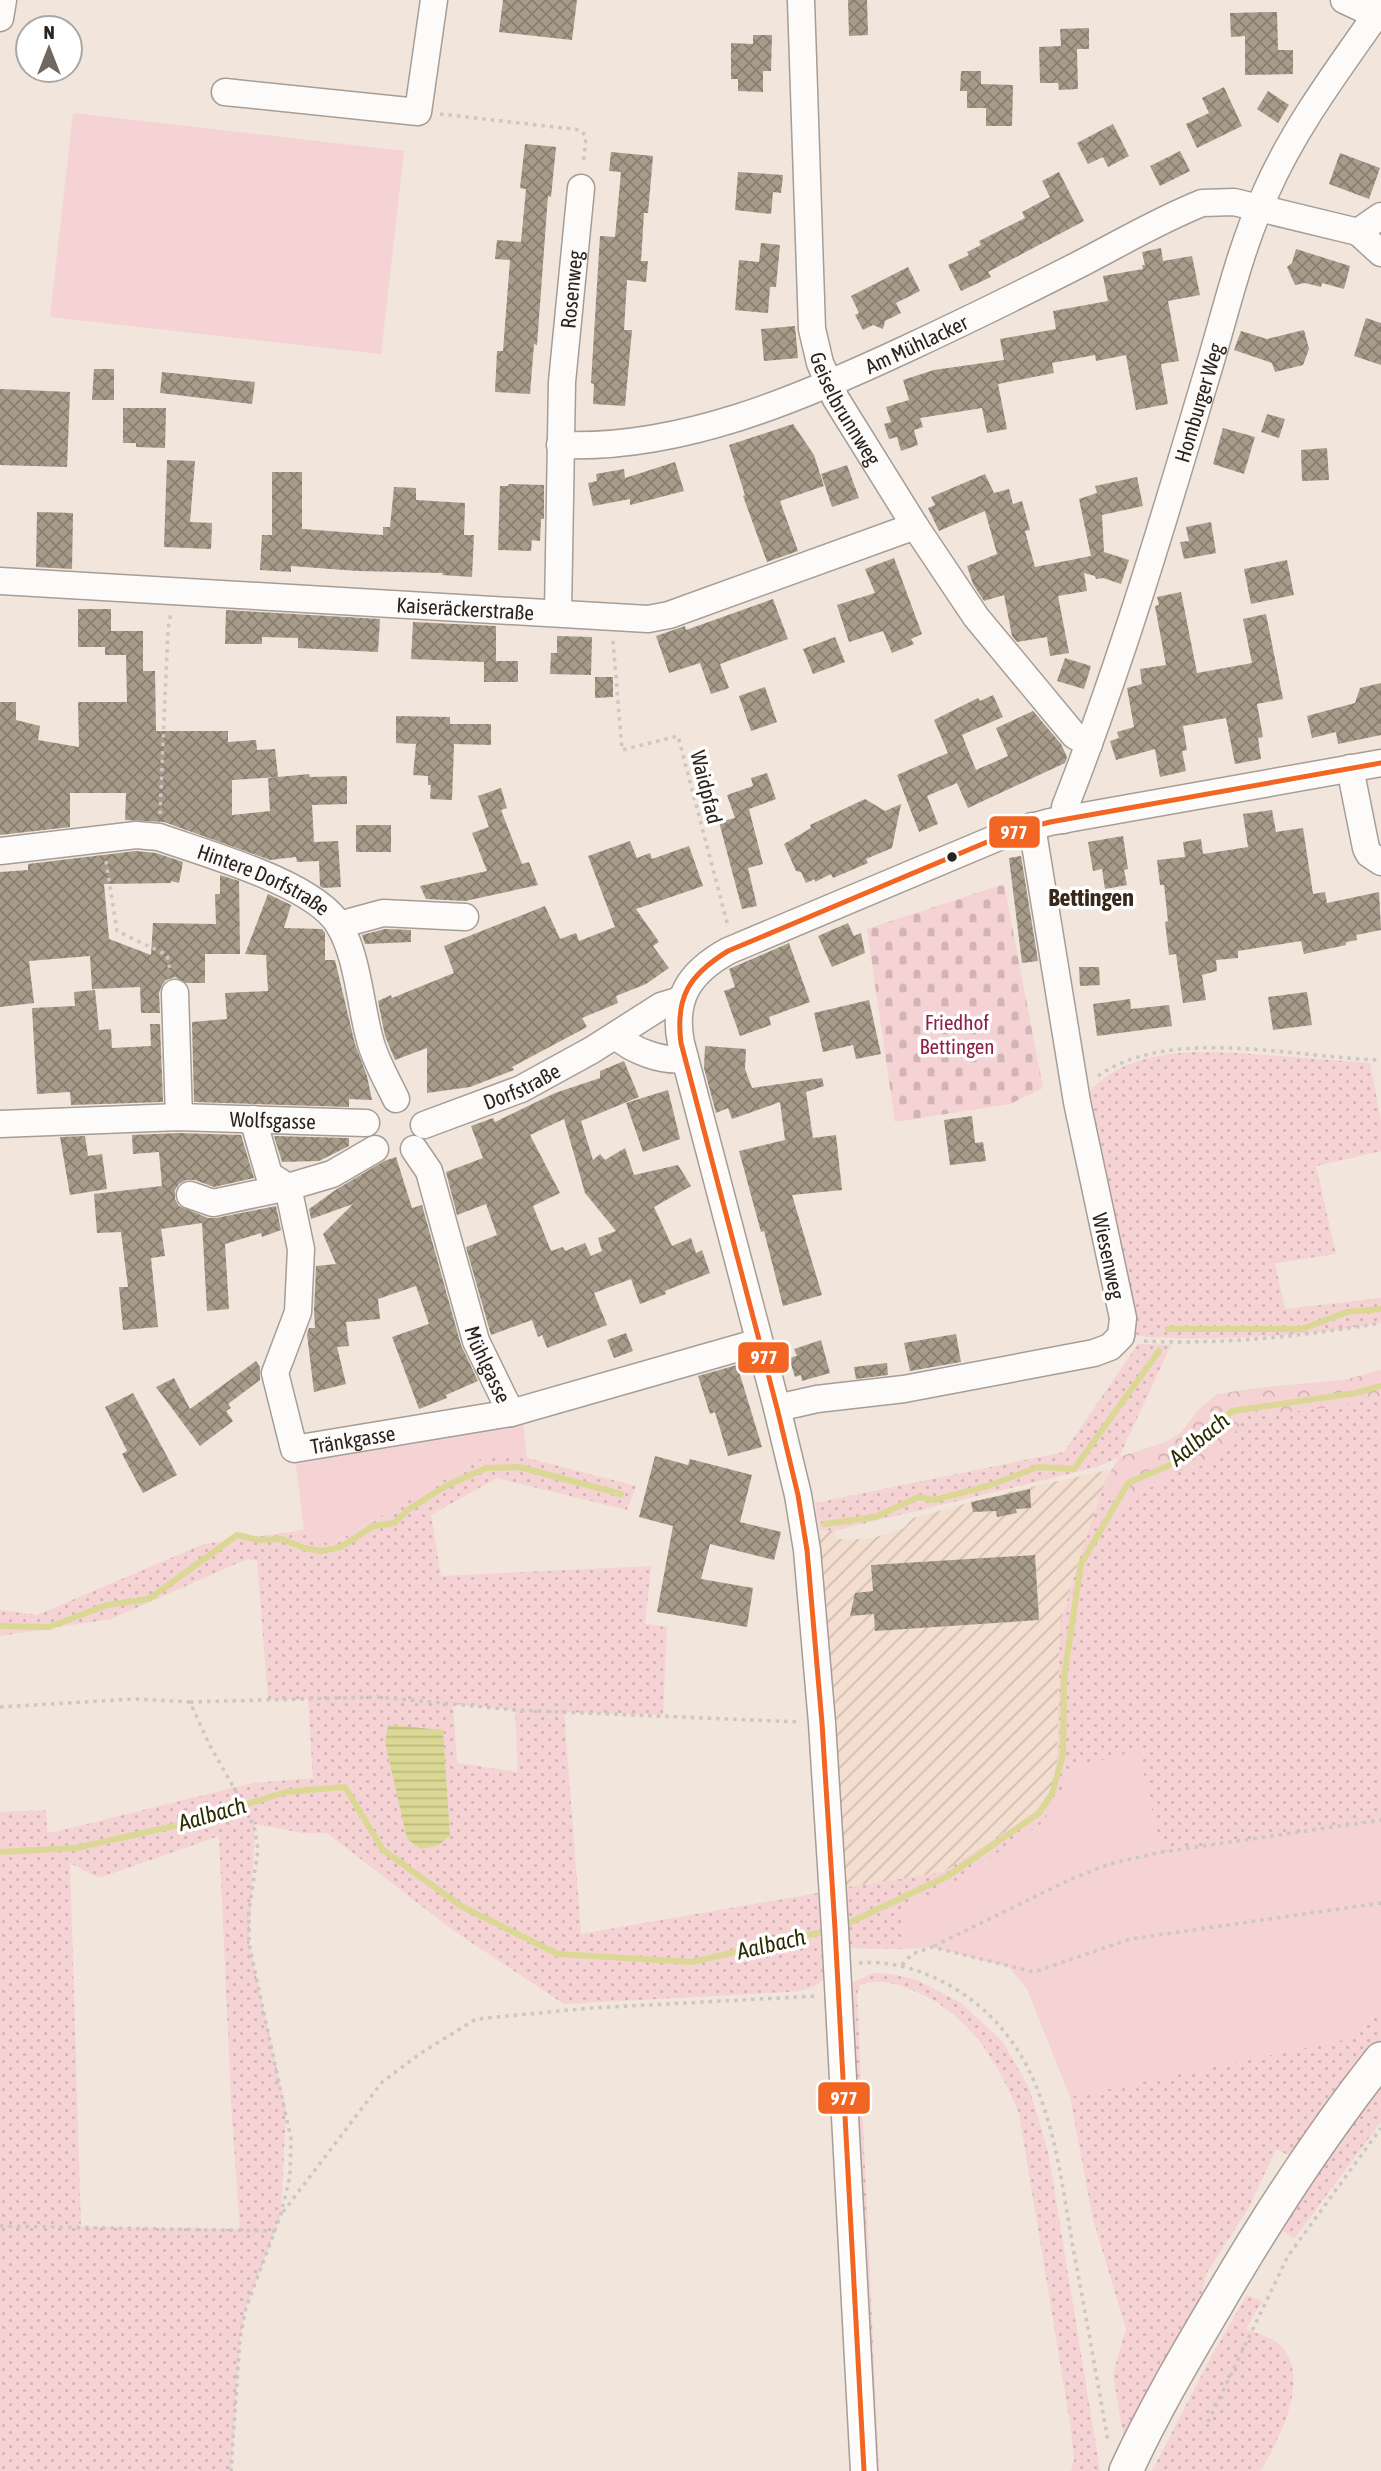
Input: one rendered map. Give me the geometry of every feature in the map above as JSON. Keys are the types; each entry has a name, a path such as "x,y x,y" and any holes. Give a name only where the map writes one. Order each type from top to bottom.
{"main road":[{"path":"1117,2458 1173,2377 1256,2236 1315,2147 1381,2059"}],"street":[{"path":"0,18 3,0"},
{"path":"225,92 418,111 434,0"},
{"name":"Geiselbrunnweg","path":"801,0 812,328 815,346 828,383 915,526 976,617 1074,735 1089,744"},
{"path":"1344,0 1378,11"},
{"name":"Homburger Weg","path":"1064,820 1065,807 1089,744 1259,208 1287,151 1378,11"},
{"name":"Rosenweg","path":"558,613 562,382 581,188"},
{"name":"Am Mühlacker","path":"560,444 599,444 677,433 761,408 828,383 1017,296 1202,203 1234,202 1358,232"},
{"path":"1381,216 1358,232 1381,253"},
{"name":"Kaiseräckerstraße","path":"0,580 648,619 669,615 915,526"},
{"path":"864,2471 822,1723 802,1516 777,1408 685,1059 678,1025 681,1000 698,971 735,948 968,848 1032,826 1381,762"},
{"path":"1350,768 1366,848 1369,854 1381,862"},
{"name":"Wiesenweg","path":"1032,826 1074,1087 1123,1318 1121,1336"},
{"name":"Hintere Dorfstraße","path":"0,851 136,835 159,837 288,884 320,903 340,925 353,960 370,1042 396,1099"},
{"path":"340,925 383,913 465,917"},
{"path":"175,993 179,1117"},
{"name":"Dorfstraße","path":"424,1125 521,1089 616,1036 661,1006 681,1000"},
{"path":"616,1036 627,1044 660,1058 685,1059"},
{"path":"396,1099 409,1102 419,1111 424,1125 422,1138 414,1149 401,1156 388,1155 375,1149 368,1137 366,1124 372,1111 382,1102 396,1099"},
{"name":"Wolfsgasse","path":"0,1124 179,1117 366,1124"},
{"name":"Tränkgasse","path":"253,1119 270,1175 288,1187 301,1249 298,1312 275,1373 294,1449 511,1413"},
{"path":"190,1195 213,1203 288,1187 332,1174 375,1149"},
{"name":"Mühlgasse","path":"414,1149 429,1171 476,1341 511,1413 760,1342"},
{"path":"777,1408 817,1399 904,1389 1094,1353 1110,1347 1121,1336"}],"path":[{"path":"418,111 581,130 586,137 581,188"},
{"path":"159,837 168,629 175,590"},
{"name":"Waidpfad","path":"611,617 622,750 678,736 735,948"},
{"path":"103,839 117,931 167,955 175,993"},
{"path":"1074,1087 1138,1056 1183,1048 1230,1048 1381,1060"},
{"path":"1121,1336 1146,1341 1231,1341 1309,1334 1381,1323"},
{"path":"0,1707 136,1699 190,1702 378,1697 515,1710 822,1723"},
{"path":"190,1702 255,1830 258,1850 249,1911 249,1944 291,2139 290,2175 281,2214 246,2308 240,2338 231,2471"},
{"path":"902,1965 912,1954 1109,1864 1162,1852 1258,1840 1381,1819"},
{"path":"932,1947 1034,1972 1130,1940 1381,1903"},
{"path":"837,1964 872,1962 902,1965 946,1983 990,2014 1007,2033 1036,2082 1054,2140 1097,2377 1117,2458"},
{"path":"281,2214 382,2082 421,2053 477,2019 591,2008 839,1994"},
{"path":"1208,2423 1288,2256 1381,2128"},
{"path":"0,2226 276,2231"}],"shaded area":[{"path":"1112,1469 1106,1479 1081,1553 1060,1625 1057,1761 1052,1788 1035,1812 944,1872 842,1888 819,1530 833,1531 837,1539 869,1539 904,1528 913,1518 1013,1491"},
{"path":"388,1725 443,1730 450,1836 437,1846 421,1849 407,1839 385,1742"}],"green space":[{"path":"73,113 404,151 381,354 50,317"},
{"name":"Friedhof Bettingen","path":"1004,884 1043,1088 1010,1104 895,1122 867,929"},
{"path":"1196,1052 1370,1063 1381,1121 1381,1151 1316,1166 1336,1254 1275,1263 1285,1309 1381,1298 1381,1323 1234,1338 1146,1337 1133,1334 1086,1096 1097,1084 1122,1067 1151,1058"},
{"path":"1138,1344 1171,1345 1119,1457 1097,1467 833,1531 819,1530 815,1503 1064,1452"},
{"path":"1381,1370 1381,1396 1336,1407 1246,1416 1222,1451 1200,1466 1178,1471 1166,1480 1129,1497 1116,1515 1106,1479 1119,1457 1166,1442 1182,1432 1197,1411 1217,1394 1344,1380"},
{"path":"1381,1396 1381,1820 1162,1852 1138,1751 1074,1768 1043,1823 951,1884 904,1907 901,1949 844,1948 842,1888 944,1872 1035,1812 1052,1788 1057,1761 1060,1625 1106,1479 1116,1514 1129,1497 1166,1480 1178,1471 1200,1466 1222,1451 1246,1416 1336,1407"},
{"path":"522,1410 527,1458 484,1457 330,1545 304,1530 294,1449"},
{"path":"484,1457 527,1458 636,1486 627,1510 497,1478 431,1515 441,1576 651,1566 645,1624 667,1627 663,1715 564,1712 581,1934 824,1892 827,1975 814,1986 787,1992 564,2004 454,1931 327,1833 303,1833 255,1824 249,1944 286,2111 281,2214 246,2308 240,2338 231,2471 0,2471 0,1812 46,1810 47,1832 54,1832 253,1783 313,1778 308,1699 268,1700 257,1560 247,1559 111,1619 0,1636 0,1610 37,1615 204,1544 304,1530 331,1545","holes":["453,1704 515,1710 518,1772 457,1763","443,1730 450,1836 421,1849 407,1839 385,1742","219,1836 240,2229 81,2227 70,1863 99,1878"]},
{"path":"1138,1750 1162,1852 1381,1820 1381,2004 1357,2037 1070,2097 1027,1989 1009,1967 932,1947 901,1949 904,1907 951,1884 1043,1823 1074,1768"},
{"path":"874,1973 917,1980 961,2003 1003,2042 1029,2088 1048,2151 1100,2471 1071,2471 1074,2460 1071,2428 1019,2113 990,2057 965,2025 932,1999 893,1983 880,1982 860,1985 857,1994 879,2471 873,2471 849,1992 851,1983"},
{"path":"1381,2004 1381,2042 1294,2158 1276,2149 1249,2207 1206,2274 1198,2311 1125,2445 1113,2374 1126,2329 1093,2219 1070,2097 1357,2037"},
{"path":"1381,2080 1381,2122 1294,2239 1277,2226"},
{"path":"1247,2295 1262,2301 1246,2329 1276,2342 1287,2355 1293,2370 1290,2406 1268,2458 1260,2471 1152,2471 1212,2355"}],"building":[{"path":"503,0 577,0 572,40 499,32"},
{"path":"848,0 867,0 868,35 849,36"},
{"path":"1277,12 1278,50 1293,50 1293,74 1245,75 1245,36 1231,37 1230,13"},
{"path":"1089,28 1089,49 1077,49 1078,89 1059,90 1058,83 1040,83 1039,47 1061,46 1060,29"},
{"path":"753,35 772,35 771,71 763,71 763,92 738,91 738,79 731,79 731,43 753,44"},
{"path":"961,71 981,71 981,84 1013,85 1012,126 986,126 986,108 967,108 967,91 960,91"},
{"path":"1224,87 1242,126 1197,148 1186,124 1209,113 1202,98"},
{"path":"1268,91 1289,105 1278,123 1257,109"},
{"path":"1113,124 1129,156 1108,167 1103,157 1088,164 1077,143"},
{"path":"525,144 556,147 551,197 548,196 537,345 534,344 530,394 495,392 497,351 503,351 510,260 495,259 497,240 521,242 526,189 520,188"},
{"path":"1180,151 1190,171 1160,186 1150,166"},
{"path":"611,152 653,156 648,213 644,213 641,261 648,261 646,282 627,280 624,330 632,330 625,406 593,404 594,384 591,383 600,236 615,237 621,172 609,171"},
{"path":"1340,153 1380,168 1369,199 1329,184"},
{"path":"738,172 783,175 781,193 773,192 771,214 735,210"},
{"path":"1059,172 1084,221 988,272 991,277 961,291 948,265 969,255 967,252 981,245 979,241 1025,218 1022,212 1050,197 1042,181"},
{"path":"761,243 780,245 776,287 770,287 768,313 735,310 739,260 759,262"},
{"path":"1161,248 1163,261 1192,256 1200,295 1168,301 1179,361 1161,364 1168,404 1136,410 1126,355 1096,361 1095,355 1052,363 1054,373 998,384 1007,429 987,433 982,408 920,418 923,427 914,430 918,445 901,451 897,437 889,439 884,424 891,422 886,407 909,400 903,380 934,370 1004,360 1000,339 1056,329 1053,311 1108,301 1103,276 1143,269 1142,265 1145,265 1142,252"},
{"path":"1296,249 1350,266 1344,289 1322,283 1321,287 1305,283 1295,285 1287,267 1292,263"},
{"path":"908,267 920,291 896,303 901,313 885,321 883,329 873,325 863,330 855,315 859,313 851,296"},
{"path":"1366,318 1381,323 1381,365 1354,356"},
{"path":"795,326 798,358 764,361 761,329"},
{"path":"1304,330 1309,349 1303,365 1275,372 1272,363 1234,350 1241,331 1267,339"},
{"path":"94,369 114,369 114,400 92,400"},
{"path":"162,372 255,382 252,404 160,393"},
{"path":"0,389 70,392 67,467 0,465"},
{"path":"123,408 166,408 165,448 136,447 136,443 123,443"},
{"path":"1267,414 1285,419 1279,438 1261,432"},
{"path":"793,424 814,455 824,486 780,501 798,551 767,562 743,496 745,495 729,445"},
{"path":"1223,428 1255,437 1244,474 1213,464"},
{"path":"1327,448 1329,480 1302,481 1301,450"},
{"path":"167,460 195,461 190,522 212,523 211,549 164,547"},
{"path":"675,462 684,491 630,505 630,499 593,506 588,483 597,481 596,474 624,469 625,478"},
{"path":"847,465 859,498 832,507 821,474"},
{"path":"272,472 302,472 302,529 383,535 383,527 390,527 394,487 416,488 416,500 465,503 464,535 474,535 472,577 442,575 443,573 291,566 291,572 260,570 262,535 272,535"},
{"path":"985,474 994,493 1009,489 1013,504 1022,501 1030,530 1025,531 1035,567 1091,556 1079,499 1097,493 1095,486 1137,477 1143,506 1102,515 1104,552 1129,560 1121,584 1103,578 1096,579 1095,576 1084,573 1087,591 1058,596 1069,653 1050,656 1047,637 1017,642 1012,636 1004,595 984,601 973,584 967,566 997,554 985,511 939,531 928,508 935,505 931,497"},
{"path":"544,485 544,519 541,519 540,541 532,540 531,551 498,550 500,486"},
{"path":"37,512 73,513 72,569 36,567"},
{"path":"1211,522 1216,553 1184,559 1180,542 1189,541 1186,527"},
{"path":"894,558 922,634 911,639 914,644 892,653 883,631 849,642 837,605 875,593 865,569"},
{"path":"1287,560 1294,595 1251,604 1244,569"},
{"path":"1181,592 1197,673 1252,663 1243,619 1266,614 1283,699 1257,704 1263,737 1258,738 1261,759 1235,764 1226,718 1183,726 1187,750 1182,751 1186,771 1160,777 1155,749 1116,760 1110,741 1119,738 1117,732 1134,727 1127,688 1142,684 1140,669 1166,665 1155,606 1159,605 1157,597"},
{"path":"773,599 788,639 720,664 729,688 711,694 700,663 669,673 656,636 685,626 686,630"},
{"path":"78,609 111,609 111,631 143,631 143,671 155,671 156,731 228,731 228,742 256,740 257,750 275,749 278,777 309,774 310,777 347,776 347,804 312,805 314,842 338,841 341,887 320,886 319,861 297,862 296,857 270,860 164,822 125,820 126,793 70,793 70,827 0,835 0,702 16,702 16,720 40,726 38,740 79,747 78,702 127,702 126,655 105,655 105,647 78,647","holes":["268,778 270,811 232,815 232,780"]},
{"path":"226,610 380,619 378,652 298,648 298,638 262,637 262,644 225,644"},
{"path":"413,622 496,626 496,661 518,661 518,682 484,682 484,662 411,659"},
{"path":"557,636 592,637 591,675 550,674 551,653 557,653"},
{"path":"835,637 845,662 813,674 803,649"},
{"path":"1065,658 1091,666 1084,689 1057,681"},
{"path":"595,677 613,677 613,697 595,698"},
{"path":"1381,683 1381,735 1338,744 1336,732 1312,738 1307,716 1355,703 1360,688"},
{"path":"765,687 777,722 751,731 739,696"},
{"path":"993,695 1003,717 962,735 976,770 1008,756 996,728 1033,711 1061,744 1067,757 1065,763 968,808 957,783 927,796 938,824 919,832 897,775 948,753 934,720 978,698 980,701"},
{"path":"396,716 450,717 450,724 491,724 491,745 454,744 452,800 430,799 431,785 428,785 428,776 413,775 416,744 396,743"},
{"path":"767,773 776,799 749,809 763,864 748,868 757,906 742,909 719,822 735,818 727,795 753,786 751,778"},
{"path":"501,788 507,808 501,810 522,864 529,862 538,885 465,901 426,899 420,886 487,871 472,833 489,827 478,796"},
{"path":"865,799 885,811 901,804 892,848 866,859 868,863 833,878 831,874 815,882 815,879 806,883 801,872 796,871 784,844 811,828 810,825"},
{"path":"1272,810 1276,832 1303,828 1313,894 1325,892 1327,903 1379,892 1381,930 1356,935 1357,940 1346,942 1346,945 1304,954 1301,941 1238,951 1238,958 1216,960 1217,971 1202,975 1206,1000 1183,1003 1176,954 1169,955 1164,885 1160,885 1157,860 1185,857 1183,842 1201,839 1203,854 1248,847 1243,814"},
{"path":"356,825 391,825 391,852 356,852"},
{"path":"1123,836 1128,869 1124,870 1127,885 1105,889 1102,869 1093,871 1088,842"},
{"path":"630,841 637,858 650,853 652,859 689,846 703,886 636,909 659,942 653,946 669,968 646,984 616,996 618,1003 582,1018 587,1027 512,1067 514,1070 470,1087 427,1093 427,1048 395,1060 385,1036 378,1001 454,973 444,946 545,906 560,939 576,933 579,941 615,927 588,856"},
{"path":"136,851 156,853 183,862 179,883 171,881 104,884 109,939 151,955 153,923 216,924 215,894 220,894 220,875 239,881 240,954 205,954 205,983 186,983 175,977 166,980 159,993 160,1013 141,1013 140,987 92,989 90,956 29,961 34,1003 0,1007 0,872 28,870 28,864"},
{"path":"1021,856 1038,961 1022,963 1009,858"},
{"path":"268,894 291,905 284,928 322,929 325,933 325,960 335,960 355,1044 367,1076 372,1100 349,1099 349,1107 194,1102 192,1022 227,1019 225,993 268,991 266,955 245,954"},
{"path":"848,923 854,936 861,933 865,953 832,967 818,936"},
{"path":"385,929 411,930 411,942 365,944 362,935"},
{"path":"789,943 810,1002 769,1017 771,1025 740,1036 724,991 735,987 729,969"},
{"path":"1079,967 1099,967 1100,985 1080,986"},
{"path":"95,990 99,1030 111,1029 112,1048 151,1046 150,1024 160,1024 163,1102 71,1105 70,1092 37,1094 32,1008 75,1006 74,992"},
{"path":"1307,992 1312,1025 1273,1030 1268,997"},
{"path":"1130,999 1131,1009 1169,1005 1172,1026 1097,1036 1093,1004"},
{"path":"869,1000 881,1054 856,1059 853,1045 823,1052 814,1013"},
{"path":"705,1046 746,1049 745,1069 752,1088 822,1078 824,1086 806,1092 813,1138 836,1135 842,1190 792,1195 822,1295 783,1306 764,1231 761,1232 739,1151 785,1140 780,1102 732,1119 728,1108 716,1113 704,1068"},
{"path":"624,1061 639,1097 581,1121 593,1160 600,1154 605,1160 625,1148 634,1175 678,1165 691,1186 654,1207 672,1246 691,1238 696,1253 702,1250 710,1273 640,1304 631,1279 594,1293 607,1325 547,1348 542,1335 538,1337 532,1320 491,1335 466,1247 497,1235 486,1204 457,1215 446,1172 483,1158 471,1126 493,1118 495,1122 555,1093 600,1078 600,1071","holes":["564,1119 585,1193 616,1231 598,1238 602,1251 591,1256 585,1243 565,1251 563,1247 551,1251 533,1206 560,1193 530,1135"]},
{"path":"668,1090 680,1139 643,1152 626,1103"},
{"path":"972,1116 975,1143 983,1142 986,1161 950,1165 944,1120"},
{"path":"132,1135 241,1135 254,1178 214,1187 195,1180 186,1180 175,1190 175,1199 179,1206 208,1218 216,1218 276,1206 281,1230 262,1237 261,1233 225,1244 229,1309 207,1311 202,1223 161,1229 165,1256 151,1258 158,1327 123,1330 119,1287 128,1287 121,1232 97,1233 94,1194 162,1186 159,1152 133,1154"},
{"path":"85,1136 88,1156 102,1154 107,1189 70,1195 60,1137"},
{"path":"274,1136 349,1138 349,1146 319,1161 282,1162"},
{"path":"396,1157 412,1208 422,1205 461,1345 478,1381 419,1409 392,1337 429,1324 416,1286 378,1299 380,1319 346,1322 349,1346 337,1347 346,1384 314,1392 307,1334 309,1328 315,1328 316,1266 336,1264 323,1234 353,1204 311,1219 309,1209 337,1189 384,1161"},
{"path":"626,1333 633,1351 614,1358 607,1340"},
{"path":"956,1334 961,1362 910,1371 904,1343"},
{"path":"821,1340 830,1373 802,1381 801,1375 795,1377 789,1358 797,1356 794,1349"},
{"path":"256,1361 260,1367 260,1380 228,1404 231,1408 226,1411 233,1421 200,1446 156,1387 174,1378 190,1409"},
{"path":"887,1363 888,1375 856,1379 854,1367"},
{"path":"737,1365 762,1447 728,1456 715,1412 710,1414 698,1376"},
{"path":"133,1393 177,1475 143,1493 122,1454 127,1451 105,1407"},
{"path":"655,1456 688,1465 690,1459 752,1475 740,1522 781,1532 774,1560 710,1544 701,1579 753,1588 747,1627 657,1612 673,1526 639,1517"},
{"path":"1030,1489 1031,1508 1016,1509 1017,1513 997,1517 996,1511 973,1512 971,1502"},
{"path":"1035,1555 1039,1620 875,1631 874,1614 850,1616 855,1593 873,1591 871,1565"}],"waterway":[{"path":"1168,1329 1302,1329 1347,1312 1381,1309"},
{"path":"825,1524 875,1517 918,1497 934,1500 988,1486 1038,1467 1074,1469 1159,1351"},
{"name":"Aalbach","path":"840,1927 948,1876 1039,1813 1052,1794 1063,1754 1064,1677 1081,1564 1128,1483 1179,1461 1232,1411 1356,1393 1381,1386"},
{"path":"0,1626 49,1627 107,1605 149,1599 237,1535 259,1540 282,1539 304,1548 321,1551 341,1547 373,1526 394,1523 409,1509 446,1486 486,1468 519,1467 621,1494"},
{"name":"Aalbach","path":"0,1852 76,1848 178,1825 286,1792 345,1787 383,1850 461,1906 558,1954 692,1962 830,1930"}],"transit line":[{"name":"977","path":"864,2471 835,1929 822,1723 807,1550 798,1495 777,1408 681,1043 680,1013 683,1000 694,979 703,969 728,951 1006,834 1050,822 1381,763"}],"district":[{"name":"Bettingen","path":"1091,897"}]}
